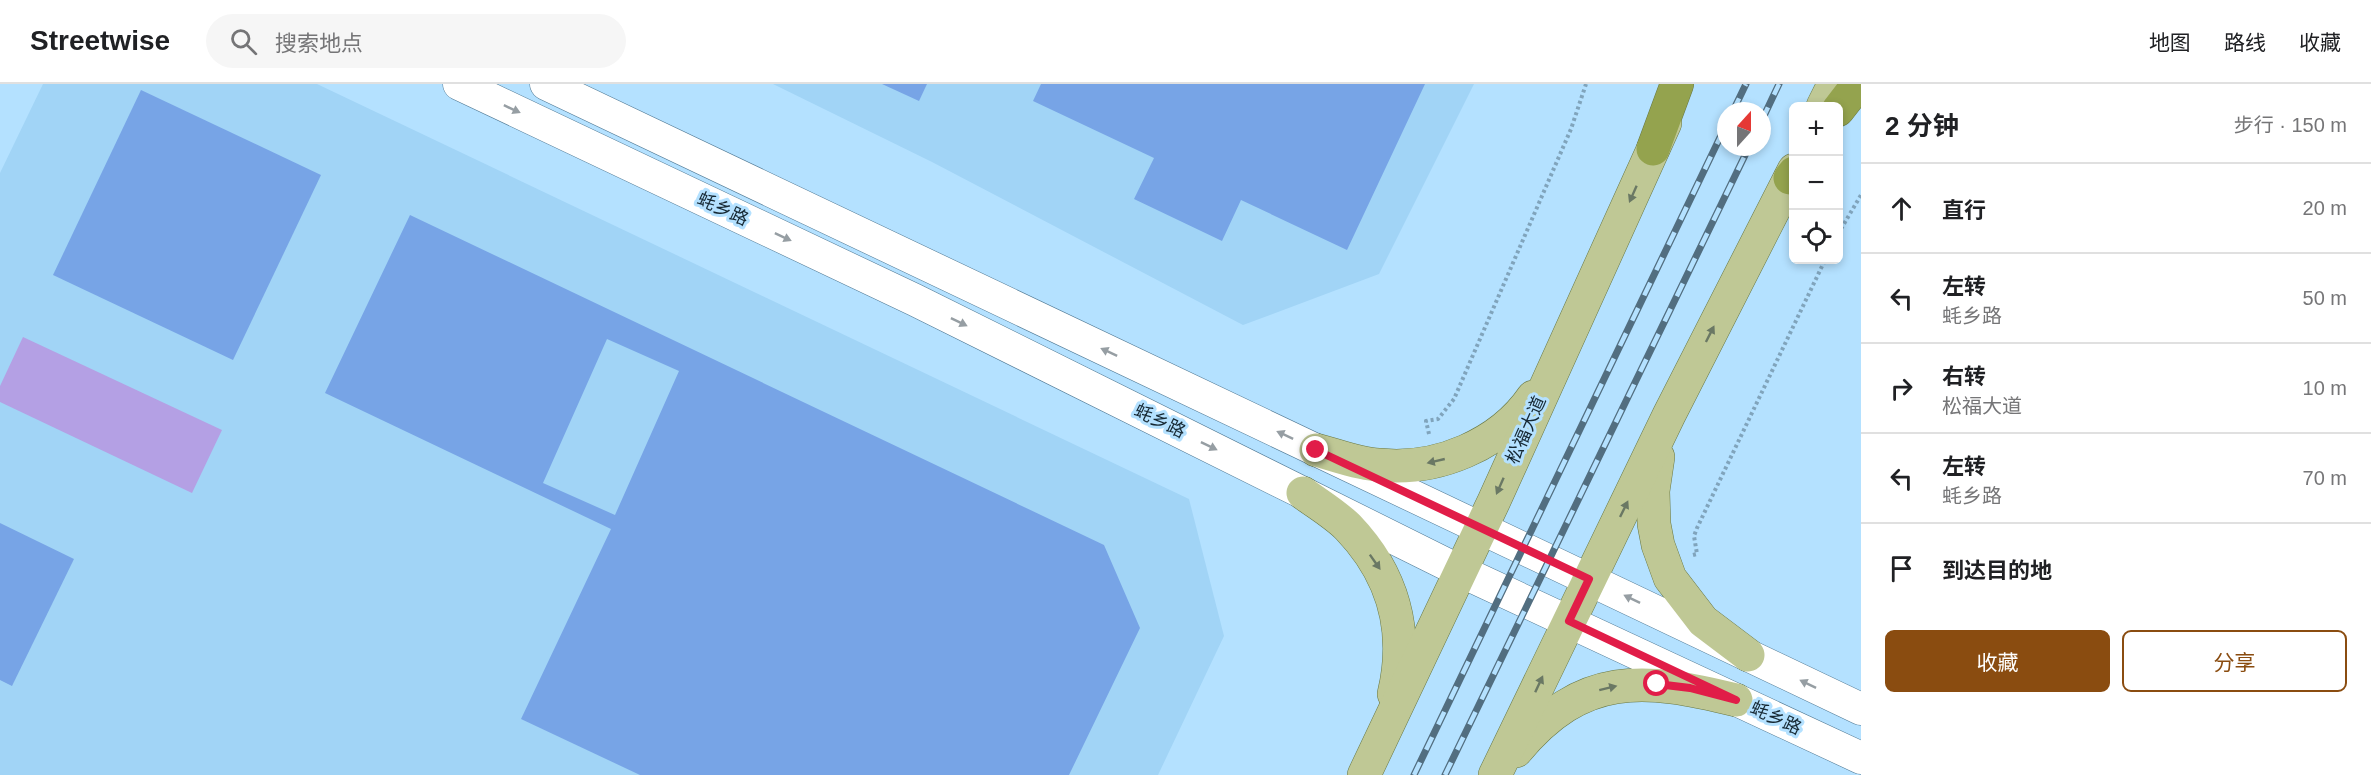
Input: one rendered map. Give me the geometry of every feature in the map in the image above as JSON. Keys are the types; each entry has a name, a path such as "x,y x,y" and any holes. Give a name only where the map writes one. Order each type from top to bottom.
{"highway":[{"path":"1653,149 1677,84"},
{"path":"1843,105 1858,84"}],"main road":[{"name":"松福大道","path":"1364,775 1481,528 1684,84"},
{"path":"1825,102 1834,84"},
{"path":"1497,775 1669,415 1789,179"},
{"path":"1316,450 1378,465 1435,462 1460,454 1484,443 1525,408 1557,360"},
{"path":"1669,415 1656,467 1653,491 1654,524 1664,563 1670,578 1703,621 1748,655"},
{"path":"1303,493 1347,526 1383,574 1392,596 1398,621 1398,675 1385,731"},
{"path":"1497,775 1529,736 1559,709 1603,689 1625,684 1657,684 1690,688 1736,700"}],"street":[{"name":"蚝乡路","path":"459,84 915,300 1460,571 1861,758"},
{"name":"蚝乡路","path":"546,84 1861,709"}],"path":[{"path":"1435,462 1426,422 1438,419 1454,399 1571,129 1586,84"},
{"path":"1843,227 1861,195"},
{"path":"1664,563 1697,554 1694,536 1697,528 1823,264"}],"shaded area":[{"path":"43,84 317,84 1189,499 1224,636 1158,775 0,775 0,173"},
{"path":"773,84 1474,84 1379,274 1243,325 932,162"},
{"path":"23,337 222,430 192,493 0,402 0,386"}],"building":[{"path":"882,84 927,84 919,101"},
{"path":"1041,84 1425,84 1347,250 1241,200 1222,241 1134,199 1154,158 1033,101"},
{"path":"141,90 321,175 233,360 53,275"},
{"path":"410,215 1104,545 1140,628 1069,775 640,775 521,719 611,529 325,393","holes":["607,339 679,371 615,515 543,483"]},
{"path":"0,523 74,559 12,686 0,680"}],"railway":[{"path":"1737,102 1746,84"},
{"path":"1770,102 1779,84"},
{"path":"1414,775 1717,144"},
{"path":"1445,775 1745,156"}],"route":[{"path":"1316,450 1589,579 1569,621 1736,700 1690,688 1657,684"}]}
